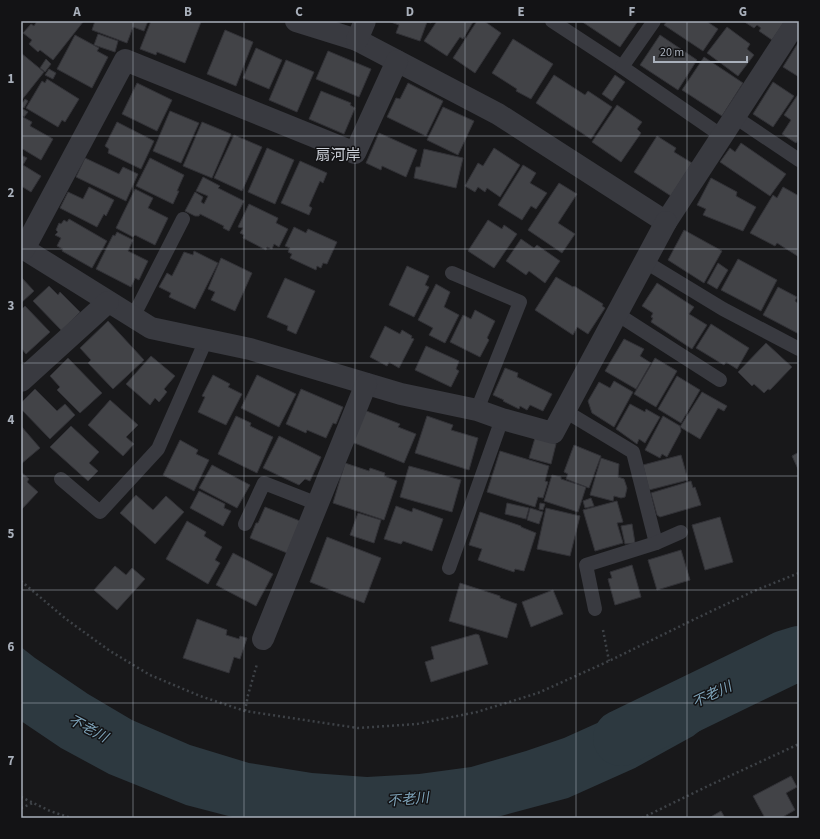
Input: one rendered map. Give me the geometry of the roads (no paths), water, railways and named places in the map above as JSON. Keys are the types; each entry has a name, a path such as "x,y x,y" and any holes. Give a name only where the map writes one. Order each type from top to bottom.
{"street":[{"path":"296,21 361,30 397,61 498,114 666,222"},
{"path":"397,61 356,153 125,60 23,248 151,328 250,349 401,394 477,410 502,419 553,433 666,222 798,22"},
{"path":"21,381 108,302"},
{"path":"263,638 366,384"}],"lane":[{"path":"552,21 722,136"},
{"path":"622,68 654,21"},
{"path":"735,116 799,160"},
{"path":"133,317 183,219"},
{"path":"644,261 723,309 799,349"},
{"path":"452,272 520,302 477,410"},
{"path":"617,314 720,380"},
{"path":"61,479 100,512 158,449 206,340"},
{"path":"565,411 633,452 656,543"},
{"path":"449,568 502,419"},
{"path":"245,524 264,483 318,504"},
{"path":"595,609 586,565 656,543 681,532"}],"water":[{"path":"799,626 799,647 780,655 765,659 747,659 716,675 689,697 693,707 692,715 674,722 668,728 677,732 706,726 693,736 635,768 568,798 492,818 236,818 186,805 109,774 61,748 21,721 21,647 88,694 132,720 190,745 249,763 312,773 367,777 419,774 471,767 564,738 674,687 734,655 780,633"}],"waterway":[{"name":"不老川","path":"621,738 786,658 799,654"}],"district":[{"name":"扇河岸","path":"338,155"}]}
